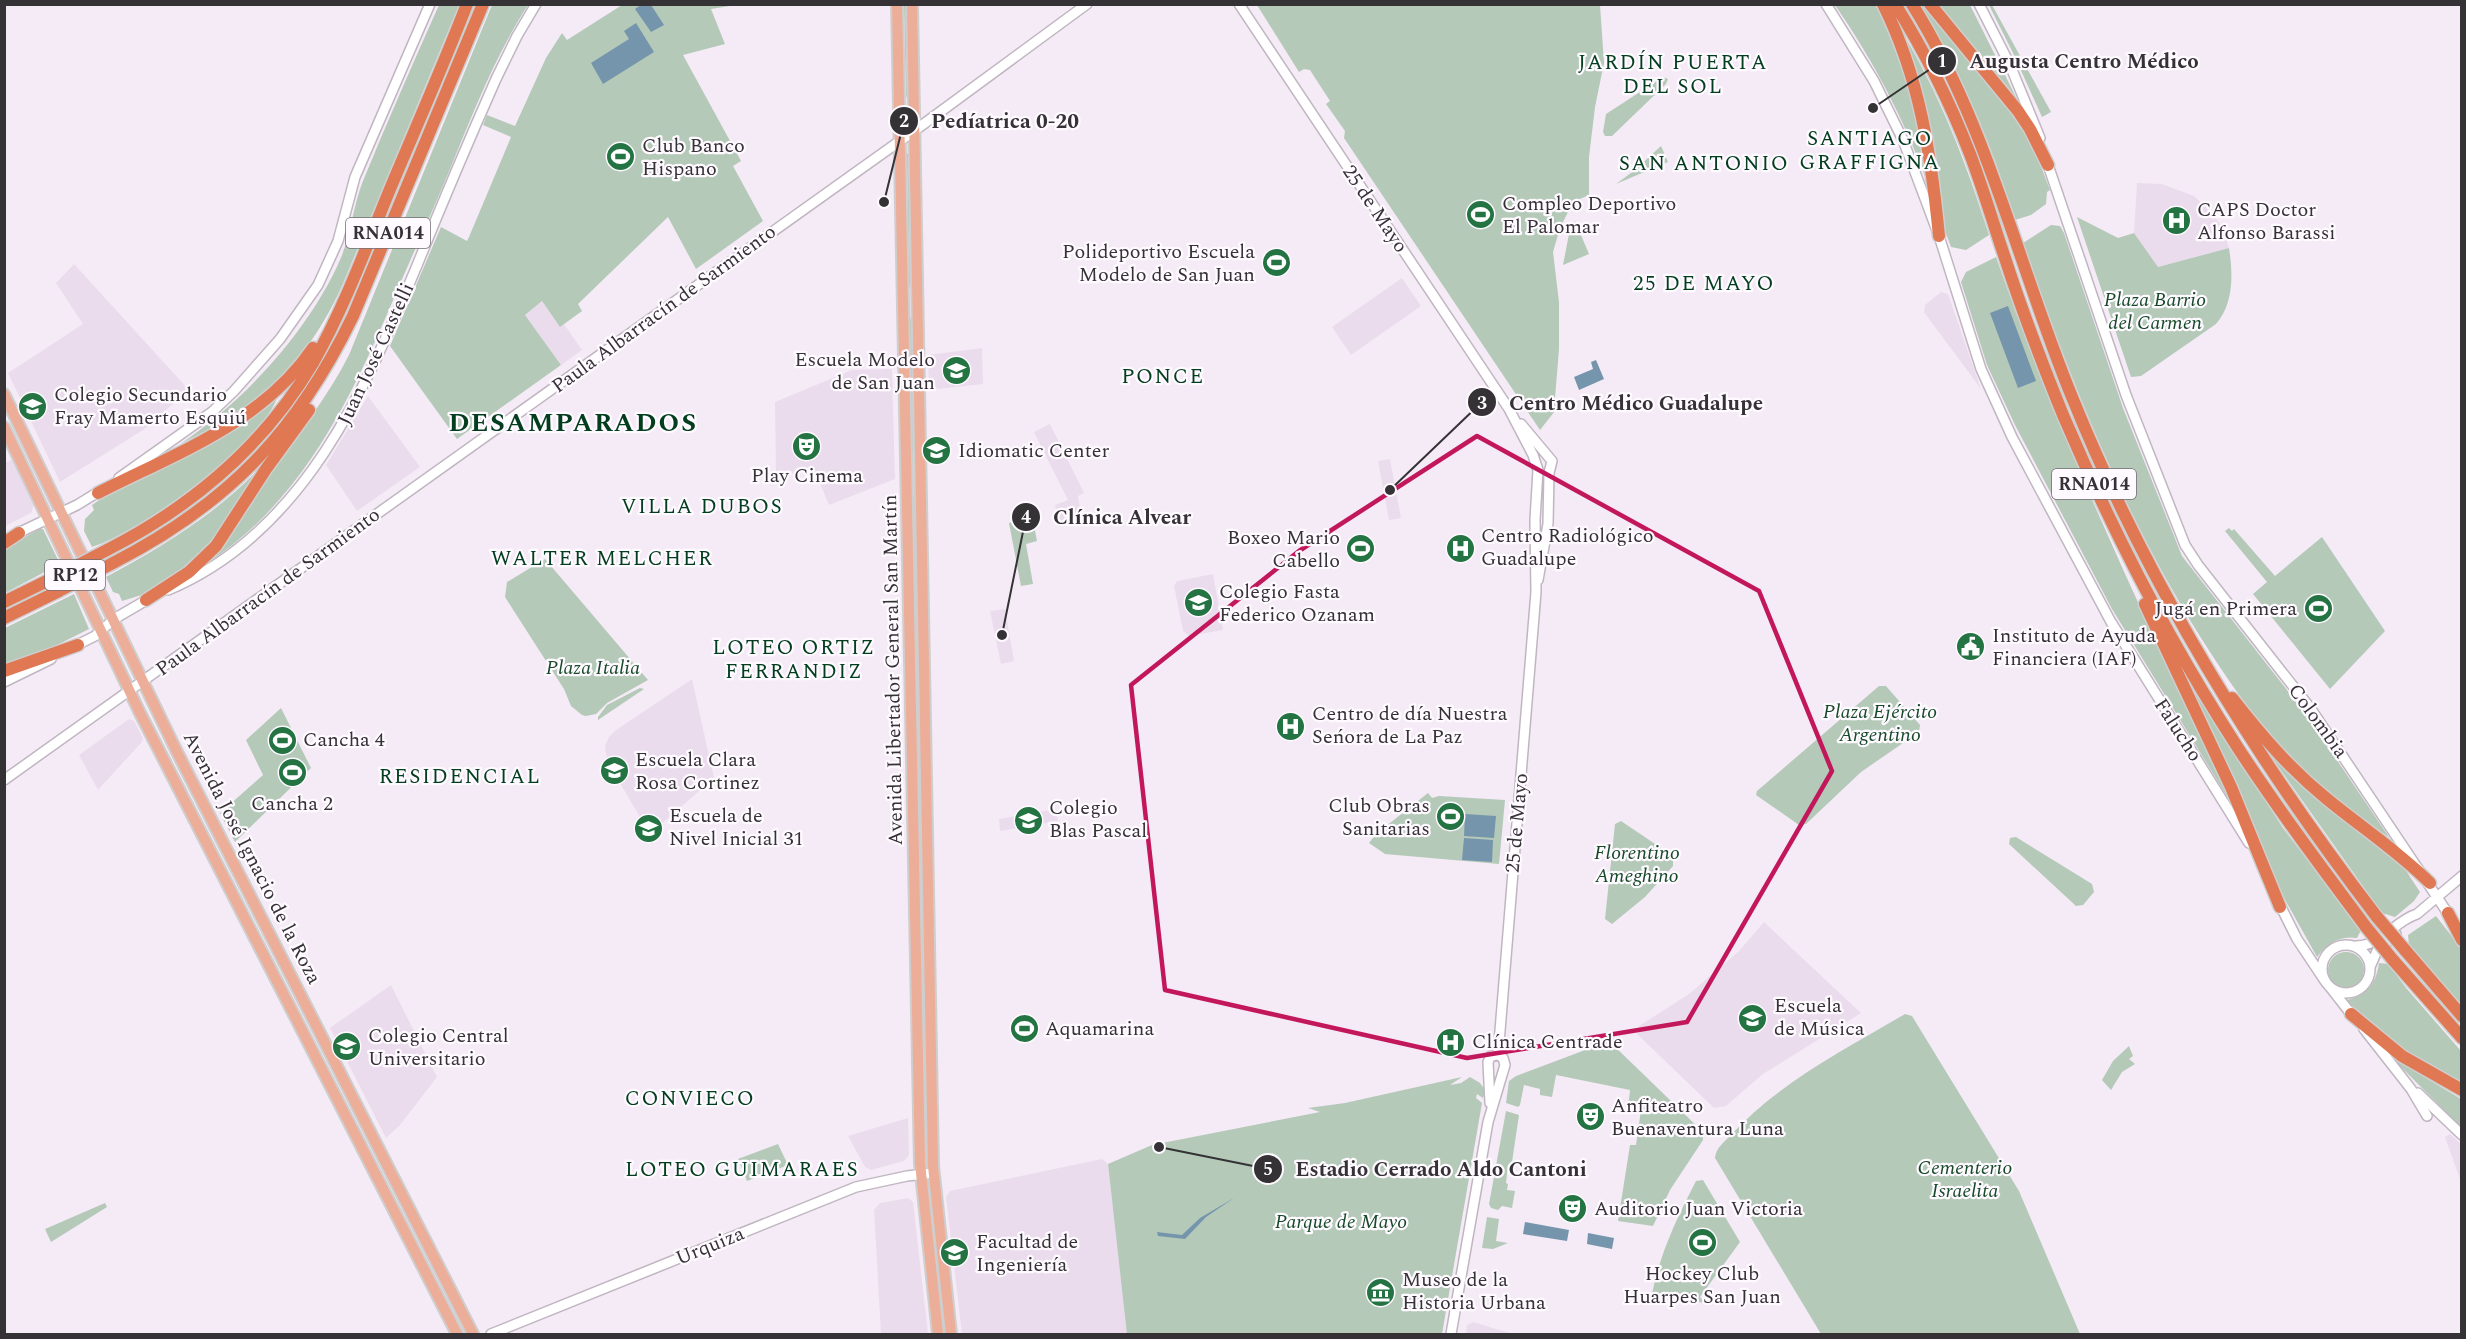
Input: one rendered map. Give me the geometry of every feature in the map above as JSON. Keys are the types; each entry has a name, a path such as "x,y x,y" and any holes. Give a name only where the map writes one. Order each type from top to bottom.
{"highway":[{"name":"RNA014","path":"4,602 107,550 172,513 208,485 248,448 277,415 319,352 339,310 467,4"},
{"name":"RNA014","path":"4,618 113,563 164,535 196,514 224,491 262,454 298,411 328,366 368,280 483,4"},
{"path":"1883,4 1906,58 1921,109 1932,167 1939,236"},
{"name":"RNA014","path":"1895,4 1930,65 1963,136 2030,330 2089,473 2152,601 2211,705 2280,810 2366,927 2462,1038"},
{"name":"RNA014","path":"1912,4 1938,49 1975,128 2040,316 2089,438 2143,553 2197,651 2277,780 2377,917 2462,1016"},
{"path":"1930,4 2018,111 2048,165"},
{"path":"146,600 195,567 225,534 334,370 347,342 368,280"},
{"path":"98,493 218,433 259,406 298,369 339,310"},
{"path":"2089,473 2140,594 2240,807 2280,907"},
{"path":"4,541 19,533"},
{"path":"4,671 78,645"},
{"path":"2197,651 2253,725 2287,763 2329,800 2394,849 2430,883"},
{"path":"2448,913 2462,940"},
{"path":"2351,1014 2402,1056 2462,1090"}],"main road":[{"name":"Avenida Libertador General San Martín","path":"897,4 921,1174 938,1335"},
{"name":"Avenida Libertador General San Martín","path":"912,4 934,1173 951,1335"},
{"name":"Avenida José Ignacio de la Roza","path":"4,394 177,752 473,1335"},
{"name":"Avenida José Ignacio de la Roza","path":"4,427 130,691 457,1335"}],"street":[{"path":"19,533 98,493 216,408 258,366 300,312 328,265 338,241 355,177 430,4"},
{"name":"Juan José Castelli","path":"4,682 95,636 114,619 146,600 191,580 236,550 291,497 326,452 351,412 375,364 488,96 517,36 536,4"},
{"name":"Paula Albarracín de Sarmiento","path":"4,780 901,140 1087,4"},
{"name":"25 de Mayo","path":"1239,4 1512,413 1546,453"},
{"name":"Falucho","path":"1826,4 1857,51 1913,163 1939,236 1981,369 2033,477 2115,628 2249,844 2297,939 2328,984 2405,1081 2427,1116"},
{"name":"Colombia","path":"1979,4 2020,88 2042,144 2126,395 2189,551 2312,709 2462,931"},
{"name":"25 de Mayo","path":"1498,1055 1536,592 1536,464 1512,413"},
{"path":"1547,518 1551,465 1551,458 1546,453 1538,455 1536,464 1545,470 1551,465"},
{"path":"1536,515 1542,514 1547,518"},
{"name":"25 de Mayo","path":"1536,592 1547,518"},
{"path":"1536,531 1542,534 1546,532"},
{"path":"2417,914 2409,916 2374,943 2336,947 2327,954 2322,965 2328,984 2343,993 2357,990 2367,981 2370,967 2379,949 2462,876"},
{"path":"2354,946 2365,954 2370,967"},
{"path":"1451,1335 1489,1119 1505,1061 1498,1055 1489,1059 1489,1119"},
{"path":"1489,1069 1497,1073 1502,1071"},
{"path":"2405,1081 2462,1135"},
{"name":"Urquiza","path":"492,1335 856,1187 934,1173"}],"highlighted area":[{"path":"1477,436 1759,591 1832,771 1687,1022 1467,1058 1165,990 1131,685 1299,551"}],"shaded area":[{"name":"CAPS Doctor Alfonso Barassi","path":"2137,183 2162,184 2194,196 2213,214 2222,227 2229,248 2158,267 2134,233"},
{"path":"74,264 189,390 143,430 60,482 8,373 83,324 56,283"},
{"path":"1402,278 1421,306 1351,355 1332,327"},
{"path":"1941,292 1948,294 1981,389 1924,312 1925,305"},
{"path":"542,301 560,326 564,324 582,350 561,365 525,315"},
{"name":"Escuela Modelo de San Juan","path":"982,348 983,384 929,390 928,355"},
{"path":"892,369 895,479 829,505 813,466 776,479 775,402 852,370"},
{"path":"368,396 420,467 357,511 326,465"},
{"path":"1050,424 1084,493 1078,496 1082,520 1059,524 1055,505 1068,500 1034,432"},
{"path":"13,459 34,505 31,513 5,526 5,463"},
{"path":"1390,459 1401,518 1389,520 1378,461"},
{"name":"Colegio Fasta Federico Ozanam","path":"1213,574 1223,630 1189,636 1183,631 1174,586 1177,581"},
{"path":"1005,609 1014,661 1001,664 990,611"},
{"path":"692,679 714,778 650,834 607,761 605,746 609,737 616,730"},
{"name":"Centro de día Nuestra Seńora de La Paz","path":"1295,712 1299,739 1288,741 1283,714"},
{"path":"129,719 134,721 143,738 141,743 98,790 79,755"},
{"name":"Colegio Blas Pascal","path":"1056,809 1058,821 1000,831 999,819"},
{"name":"Escuela de Música","path":"1764,922 1861,1013 1763,1074 1726,1106 1714,1108 1637,1034 1639,1026 1689,994 1739,951"},
{"path":"391,985 437,1077 400,1125 386,1138 330,1028"},
{"path":"908,1118 909,1155 904,1161 871,1170 865,1167 848,1136"},
{"path":"2450,1134 2461,1144 2461,1182 2445,1137"},
{"path":"1102,1159 1108,1164 1117,1242 1183,1334 962,1334 946,1197 950,1191"},
{"name":"Facultad de Ingeniería","path":"908,1198 913,1202 928,1334 881,1334 874,1210 880,1203"},
{"path":"1473,1322 1513,1334 1466,1334 1467,1325"}],"green space":[{"path":"439,5 459,5 342,286 328,314 312,339 277,381 233,415 180,444 204,427 251,386 293,338 327,286 344,250 363,181"},
{"path":"492,5 528,5 485,85 365,364 324,440 299,475 272,508 242,537 207,563 234,531 322,400 349,355"},
{"name":"Club Banco Hispano","path":"622,5 736,5 711,9 725,44 683,55 741,161 733,166 763,221 696,269 668,217 578,304 582,311 560,327 542,301 525,315 561,365 457,439 390,346 441,227 467,241 511,137 483,125 487,115 515,126 546,58 562,33 567,40"},
{"path":"904,5 906,5 907,98 906,96"},
{"name":"Compleo Deportivo El Palomar","path":"1257,5 1600,5 1604,63 1595,107 1589,157 1589,195 1573,202 1560,228 1553,252 1559,302 1559,349 1555,398 1562,402 1540,430 1344,138 1345,131 1326,104 1330,101 1310,70 1304,69 1299,72"},
{"path":"1835,5 1875,5 1878,10 1896,52 1910,94 1927,182 1887,90"},
{"path":"1921,5 1926,5 2017,116 2037,156 2050,190 2047,192 2046,204 2031,215 2015,220 1996,163 1974,110 1950,57"},
{"path":"1939,5 1970,5 2016,97"},
{"path":"1989,5 1992,5 2051,112 2042,117 2014,55"},
{"path":"1899,27 1939,102 1971,181 1989,235 1966,250 1951,247 1944,228"},
{"name":"JARDÍN PUERTA DEL SOL","path":"1663,77 1668,79 1666,84 1612,136 1605,136 1603,132 1606,114"},
{"path":"1661,146 1668,162 1616,184 1635,170"},
{"path":"909,153 910,286 909,288 907,154"},
{"name":"Plaza Barrio del Carmen","path":"2077,217 2118,238 2134,233 2158,267 2229,248 2231,288 2222,316 2216,324 2141,376 2131,377"},
{"path":"1575,221 1589,254 1563,265 1569,234"},
{"path":"2051,225 2060,226 2064,233 2123,408 2182,556 2305,713 2389,837 2332,797 2283,750 2220,667 2147,544 2080,396 2023,243"},
{"path":"1996,257 2049,397 2107,534 2233,806 2112,609 2015,425 1987,365 1961,282 1966,272"},
{"path":"909,318 912,318 913,457 912,455"},
{"path":"278,396 267,416 249,438 197,484 140,524 92,547 84,531 85,519 94,510 92,505 120,486"},
{"path":"260,468 222,532 193,564 148,593 122,601 119,594 113,592 106,577 148,554 207,515"},
{"path":"913,496 915,496 916,607 915,606"},
{"path":"1032,515 1037,541 1026,544 1033,584 1021,586 1009,523"},
{"name":"Jugá en Primera","path":"2229,528 2232,531 2234,529 2275,576 2322,537 2385,631 2330,689 2253,594 2267,582 2225,531"},
{"path":"43,529 60,564 5,593 4,548"},
{"name":"Plaza Italia","path":"545,559 648,680 607,703 596,714 582,715 571,706 564,689 505,597 507,582"},
{"path":"74,594 89,629 39,654 5,667 5,628"},
{"path":"917,629 919,756 918,757 915,630"},
{"path":"2186,679 2283,828 2361,930 2357,938 2339,939 2325,948 2317,957 2279,889"},
{"name":"Plaza Ejército Argentino","path":"1879,686 1886,686 1920,725 1919,732 1861,772 1806,824 1799,825 1756,795 1757,791"},
{"path":"640,688 644,689 598,720 607,705"},
{"path":"281,708 311,768 235,842 220,813 263,775 246,740"},
{"path":"2258,738 2401,863 2420,892 2414,901 2395,917 2382,913"},
{"path":"918,783 921,783 922,902 920,902"},
{"name":"Club Obras Sanitarias","path":"1428,793 1432,798 1439,796 1505,800 1499,864 1385,854 1369,843 1376,834"},
{"name":"Florentino Ameghino","path":"1621,821 1673,856 1673,866 1645,897 1612,924 1605,919 1615,824"},
{"path":"2016,837 2092,884 2094,892 2083,905 2076,906 2009,844 2010,838"},
{"path":"2436,916 2461,948 2461,1004 2409,946 2408,935"},
{"path":"2346,952 2359,957 2364,970 2359,983 2346,988 2333,983 2328,970 2333,957"},
{"path":"2379,963 2388,964 2461,1051 2461,1087 2401,1049 2347,1000 2360,995 2370,987 2376,977"},
{"name":"Cementerio Israelita","path":"1905,1014 1912,1016 2019,1191 2080,1334 1821,1334 1715,1158 1722,1143 1749,1117 1790,1084 1835,1054"},
{"path":"1609,1041 1703,1132 1703,1140 1670,1190 1653,1226 1618,1221 1630,1145 1636,1145 1641,1110 1628,1108 1630,1090 1556,1075 1552,1097 1540,1095 1540,1089 1524,1085 1518,1107 1506,1103 1509,1081 1516,1076"},
{"path":"2129,1046 2133,1056 2129,1059 2135,1064 2122,1072 2111,1090 2102,1080 2113,1061"},
{"path":"923,1050 925,1050 927,1158 925,1158"},
{"path":"2398,1061 2461,1099 2461,1127 2397,1063"},
{"name":"Parque de Mayo","path":"1462,1077 1450,1085 1461,1083 1470,1077 1480,1083 1485,1090 1483,1098 1477,1094 1476,1098 1482,1103 1442,1334 1127,1334 1108,1164 1152,1145 1320,1112 1308,1108 1345,1103"},
{"path":"1506,1111 1519,1115 1512,1162 1508,1165 1506,1183 1508,1184 1507,1190 1515,1191 1512,1208 1502,1206 1498,1210 1491,1208 1489,1204"},
{"path":"778,1144 788,1165 747,1181 738,1159"},
{"name":"Hockey Club Huarpes San Juan","path":"1703,1180 1740,1242 1700,1297 1705,1303 1652,1294 1664,1250 1676,1222 1696,1181"},
{"path":"105,1203 107,1207 51,1242 45,1229"},
{"path":"1487,1217 1499,1219 1496,1241 1508,1243 1493,1249 1482,1248"}],"water":[{"path":"642,4 651,5 664,25 651,32 635,9"},
{"path":"636,23 654,52 603,84 591,63 629,39 624,31"},
{"path":"2008,306 2036,381 2018,388 1990,313"},
{"path":"1596,360 1604,379 1579,390 1574,377 1593,369 1591,362"},
{"path":"1465,814 1496,816 1494,838 1464,836"},
{"path":"1464,838 1493,840 1492,862 1462,860"},
{"path":"1234,1198 1206,1217 1185,1239 1158,1236 1157,1232 1182,1235 1200,1218"},
{"path":"1525,1222 1569,1230 1567,1241 1523,1234"},
{"path":"1588,1233 1614,1238 1612,1249 1587,1244"}],"place":[{"name":"Augusta Centro Médico","path":"1873,108"},
{"name":"Club Banco Hispano","path":"621,157"},
{"name":"Pedíatrica 0-20","path":"884,202"},
{"name":"Compleo Deportivo El Palomar","path":"1481,215"},
{"name":"CAPS Doctor Alfonso Barassi","path":"2176,221"},
{"name":"Polideportivo Escuela Modelo de San Juan","path":"1276,263"},
{"name":"Escuela Modelo de San Juan","path":"956,371"},
{"name":"Colegio Secundario Fray Mamerto Esquiú","path":"33,407"},
{"name":"Play Cinema","path":"807,446"},
{"name":"Idiomatic Center","path":"937,451"},
{"name":"Centro Médico Guadalupe","path":"1390,490"},
{"name":"Centro Radiológico Guadalupe","path":"1460,548"},
{"name":"Boxeo Mario Cabello","path":"1361,549"},
{"name":"Colegio Fasta Federico Ozanam","path":"1198,603"},
{"name":"Jugá en Primera","path":"2318,609"},
{"name":"Clínica Alvear","path":"1002,635"},
{"name":"Instituto de Ayuda Financiera (IAF)","path":"1971,647"},
{"name":"Centro de día Nuestra Seńora de La Paz","path":"1291,726"},
{"name":"Cancha 4","path":"282,740"},
{"name":"Escuela Clara Rosa Cortinez","path":"614,771"},
{"name":"Cancha 2","path":"292,773"},
{"name":"Club Obras Sanitarias","path":"1451,817"},
{"name":"Colegio Blas Pascal","path":"1028,820"},
{"name":"Escuela de Nivel Inicial 31","path":"648,828"},
{"name":"Escuela de Música","path":"1753,1018"},
{"name":"Aquamarina","path":"1024,1029"},
{"name":"Clínica Centrade","path":"1451,1042"},
{"name":"Colegio Central Universitario","path":"347,1047"},
{"name":"Anfiteatro Buenaventura Luna","path":"1590,1117"},
{"name":"Estadio Cerrado Aldo Cantoni","path":"1159,1147"},
{"name":"Auditorio Juan Victoria","path":"1573,1209"},
{"name":"Hockey Club Huarpes San Juan","path":"1702,1243"},
{"name":"Facultad de Ingeniería","path":"955,1253"},
{"name":"Museo de la Historia Urbana","path":"1381,1292"}],"district":[{"name":"JARDÍN PUERTA DEL SOL","path":"1673,75"},
{"name":"SANTIAGO GRAFFIGNA","path":"1870,151"},
{"name":"SAN ANTONIO","path":"1704,164"},
{"name":"25 DE MAYO","path":"1704,284"},
{"name":"PONCE","path":"1163,377"},
{"name":"DESAMPARADOS","path":"573,423"},
{"name":"VILLA DUBOS","path":"702,507"},
{"name":"WALTER MELCHER","path":"602,559"},
{"name":"LOTEO ORTIZ FERRANDIZ","path":"794,660"},
{"name":"RESIDENCIAL","path":"460,777"},
{"name":"CONVIECO","path":"690,1099"},
{"name":"LOTEO GUIMARAES","path":"742,1170"}]}
